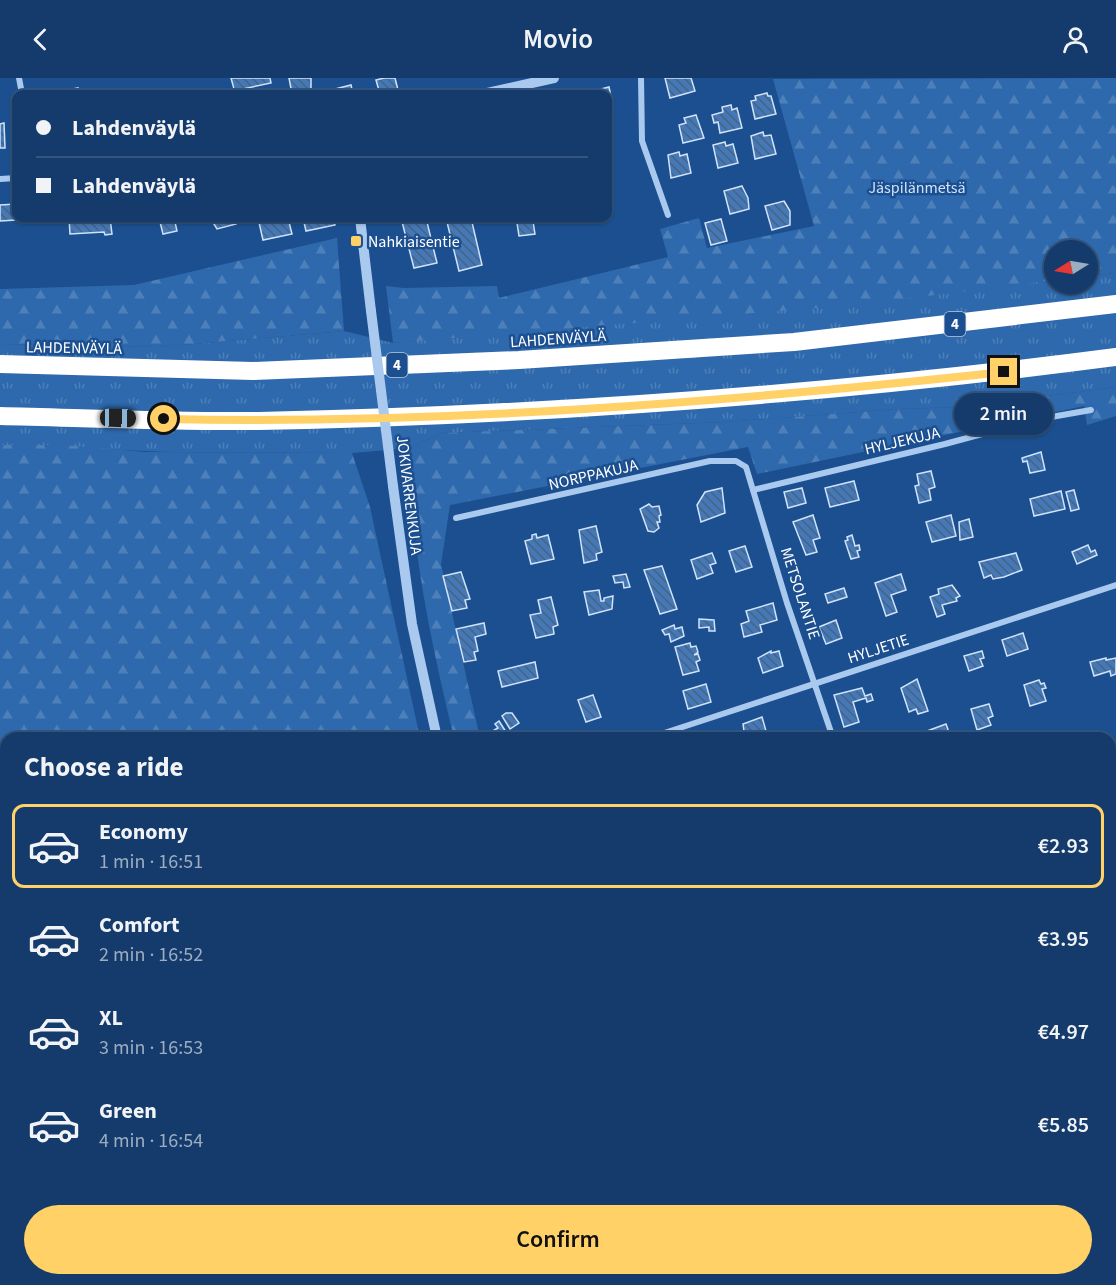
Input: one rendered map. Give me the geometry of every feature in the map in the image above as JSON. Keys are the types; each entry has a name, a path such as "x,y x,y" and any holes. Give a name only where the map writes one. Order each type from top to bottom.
{"highway":[{"name":"LAHDENVÄYLÄ","path":"0,364 253,370 519,360 794,342 1116,304"},
{"path":"0,416 255,421 522,412 801,394 1116,357"}],"street":[{"path":"501,90 554,78"},
{"path":"641,78 642,141 668,215"},
{"name":"JOKIVARRENKUJA","path":"360,222 412,624 436,732"},
{"name":"HYLJEKUJA","path":"753,490 1034,420 1091,410"},
{"name":"NORPPAKUJA","path":"456,518 710,461 736,461"},
{"name":"METSOLANTIE","path":"736,461 746,467 831,732"},
{"name":"HYLJETIE","path":"666,732 1116,585"}],"green space":[{"name":"Jäspilänmetsä","path":"1116,78 1116,273 1098,275 1098,240 1044,240 1044,281 864,304 393,343 386,286 404,288 497,286 499,298 668,257 660,229 699,218 707,248 814,226 773,79"},
{"path":"337,238 344,331 159,347 0,344 0,289 134,285"},
{"path":"1116,273 1116,387 963,407 898,409 724,422 441,433 410,448 352,453 170,452 0,445 0,344 159,347 344,331 393,343 1044,281 1044,294 1098,294 1098,275"},
{"path":"1116,387 1116,416 1087,425 1084,406 757,474 748,447 450,505 441,564 479,732 453,732 423,594 414,522 410,448 441,433 724,422 898,409 963,407"},
{"path":"0,445 63,445 145,452 352,453 370,507 419,732 0,732"}],"building":[{"path":"231,78 270,78 271,83 238,90 234,89"},
{"path":"289,78 311,78 311,90 291,90"},
{"path":"395,78 398,90 379,90 376,80"},
{"path":"665,78 691,78 695,91 670,98"},
{"path":"351,85 352,90 331,90"},
{"path":"767,93 771,96 776,114 755,119 751,101 756,100 755,96"},
{"path":"731,105 732,110 737,108 742,128 720,133 718,122 714,123 712,115 723,112 722,107"},
{"path":"696,115 704,138 683,143 679,125 686,123 684,118"},
{"path":"4,123 5,148 0,148 0,124"},
{"path":"763,132 764,136 771,135 776,154 755,159 751,136"},
{"path":"725,142 726,146 733,144 738,163 718,168 713,145"},
{"path":"679,152 680,156 687,154 691,173 671,178 668,155"},
{"path":"742,186 748,198 749,209 730,214 724,191"},
{"path":"784,201 790,211 790,225 772,230 765,206"},
{"path":"12,204 12,220 0,221 0,205"},
{"path":"721,219 727,241 711,245 705,223"},
{"path":"69,222 110,222 112,234 105,235 104,232 70,234"},
{"path":"160,222 175,222 177,231 163,234"},
{"path":"213,222 235,222 236,224 217,229"},
{"path":"259,222 289,222 292,234 263,240"},
{"path":"304,222 334,222 335,225 306,231"},
{"path":"402,222 427,222 437,263 414,268"},
{"path":"447,222 472,222 482,265 459,271"},
{"path":"533,222 535,234 519,236 517,223"},
{"path":"1041,452 1045,470 1030,473 1027,461 1023,462 1022,458"},
{"path":"931,471 935,487 929,489 931,500 919,503 915,486 919,485 917,474"},
{"path":"854,481 859,500 830,507 825,488"},
{"path":"722,488 725,513 701,522 697,505 705,492"},
{"path":"802,488 806,503 788,508 784,492"},
{"path":"1074,490 1079,509 1071,511 1066,492"},
{"path":"1061,491 1065,509 1034,516 1030,499"},
{"path":"649,504 652,507 659,506 661,515 659,516 660,522 657,522 659,528 654,532 648,531 640,509"},
{"path":"813,515 820,538 813,540 817,552 806,555 793,522"},
{"path":"951,515 956,536 932,542 926,522"},
{"path":"969,519 973,537 960,540 959,522"},
{"path":"596,526 602,552 596,554 597,560 584,563 579,530"},
{"path":"536,534 537,538 548,535 554,559 531,564 525,541 532,539 532,535"},
{"path":"852,535 855,546 859,545 860,550 857,551 859,557 851,559 845,541"},
{"path":"1088,545 1091,552 1095,550 1097,555 1077,564 1072,552"},
{"path":"745,546 752,567 736,572 729,551"},
{"path":"712,553 716,563 710,565 713,573 697,579 691,560"},
{"path":"1016,553 1022,570 1004,577 993,579 991,575 984,578 979,562"},
{"path":"662,566 677,609 660,614 644,570"},
{"path":"461,572 470,599 465,600 467,608 452,611 443,576"},
{"path":"626,574 630,587 624,588 623,582 615,583 613,576"},
{"path":"901,574 906,590 891,595 897,612 886,616 875,583"},
{"path":"952,585 960,596 956,598 957,601 942,605 945,614 937,617 930,597 939,594 938,589"},
{"path":"844,588 847,597 828,603 825,594"},
{"path":"599,590 601,601 613,596 612,609 589,615 584,592"},
{"path":"551,597 558,625 553,627 554,634 536,638 530,615 541,613 538,600"},
{"path":"773,603 777,620 760,625 762,632 744,637 741,624 749,621 746,611"},
{"path":"699,619 714,620 715,631 709,631 709,627 699,628"},
{"path":"836,620 842,638 826,644 819,627"},
{"path":"484,623 486,634 475,637 478,651 474,652 476,660 464,662 456,629"},
{"path":"674,625 675,629 682,627 684,636 671,642 669,634 665,635 662,630"},
{"path":"1023,633 1028,649 1007,656 1002,640"},
{"path":"690,643 691,647 696,646 698,652 694,655 698,654 700,660 696,662 699,671 683,675 675,647"},
{"path":"771,651 771,653 779,651 783,666 763,673 758,658"},
{"path":"982,651 984,658 980,659 983,666 969,671 964,656"},
{"path":"1106,658 1106,660 1116,658 1116,674 1111,676 1110,671 1094,676 1090,662"},
{"path":"535,662 538,678 502,687 498,671"},
{"path":"917,679 928,711 918,714 916,709 909,712 901,688"},
{"path":"1039,680 1046,688 1042,689 1046,701 1030,706 1024,685"},
{"path":"706,684 711,702 688,709 683,691"},
{"path":"862,688 865,696 871,694 873,700 867,702 866,698 853,702 859,722 844,727 834,695"},
{"path":"593,695 601,717 586,722 578,700"},
{"path":"989,704 993,716 988,718 991,725 977,730 971,709"},
{"path":"512,713 519,723 510,729 502,716"},
{"path":"762,717 766,732 744,732 743,724"},
{"path":"499,721 506,732 491,732 498,728 495,724"},
{"path":"946,724 949,732 927,732"}],"place":[{"name":"Nahkiaisentie","path":"356,241"}],"route":[{"path":"164,419 255,421 522,412 801,394 1004,372"}]}
